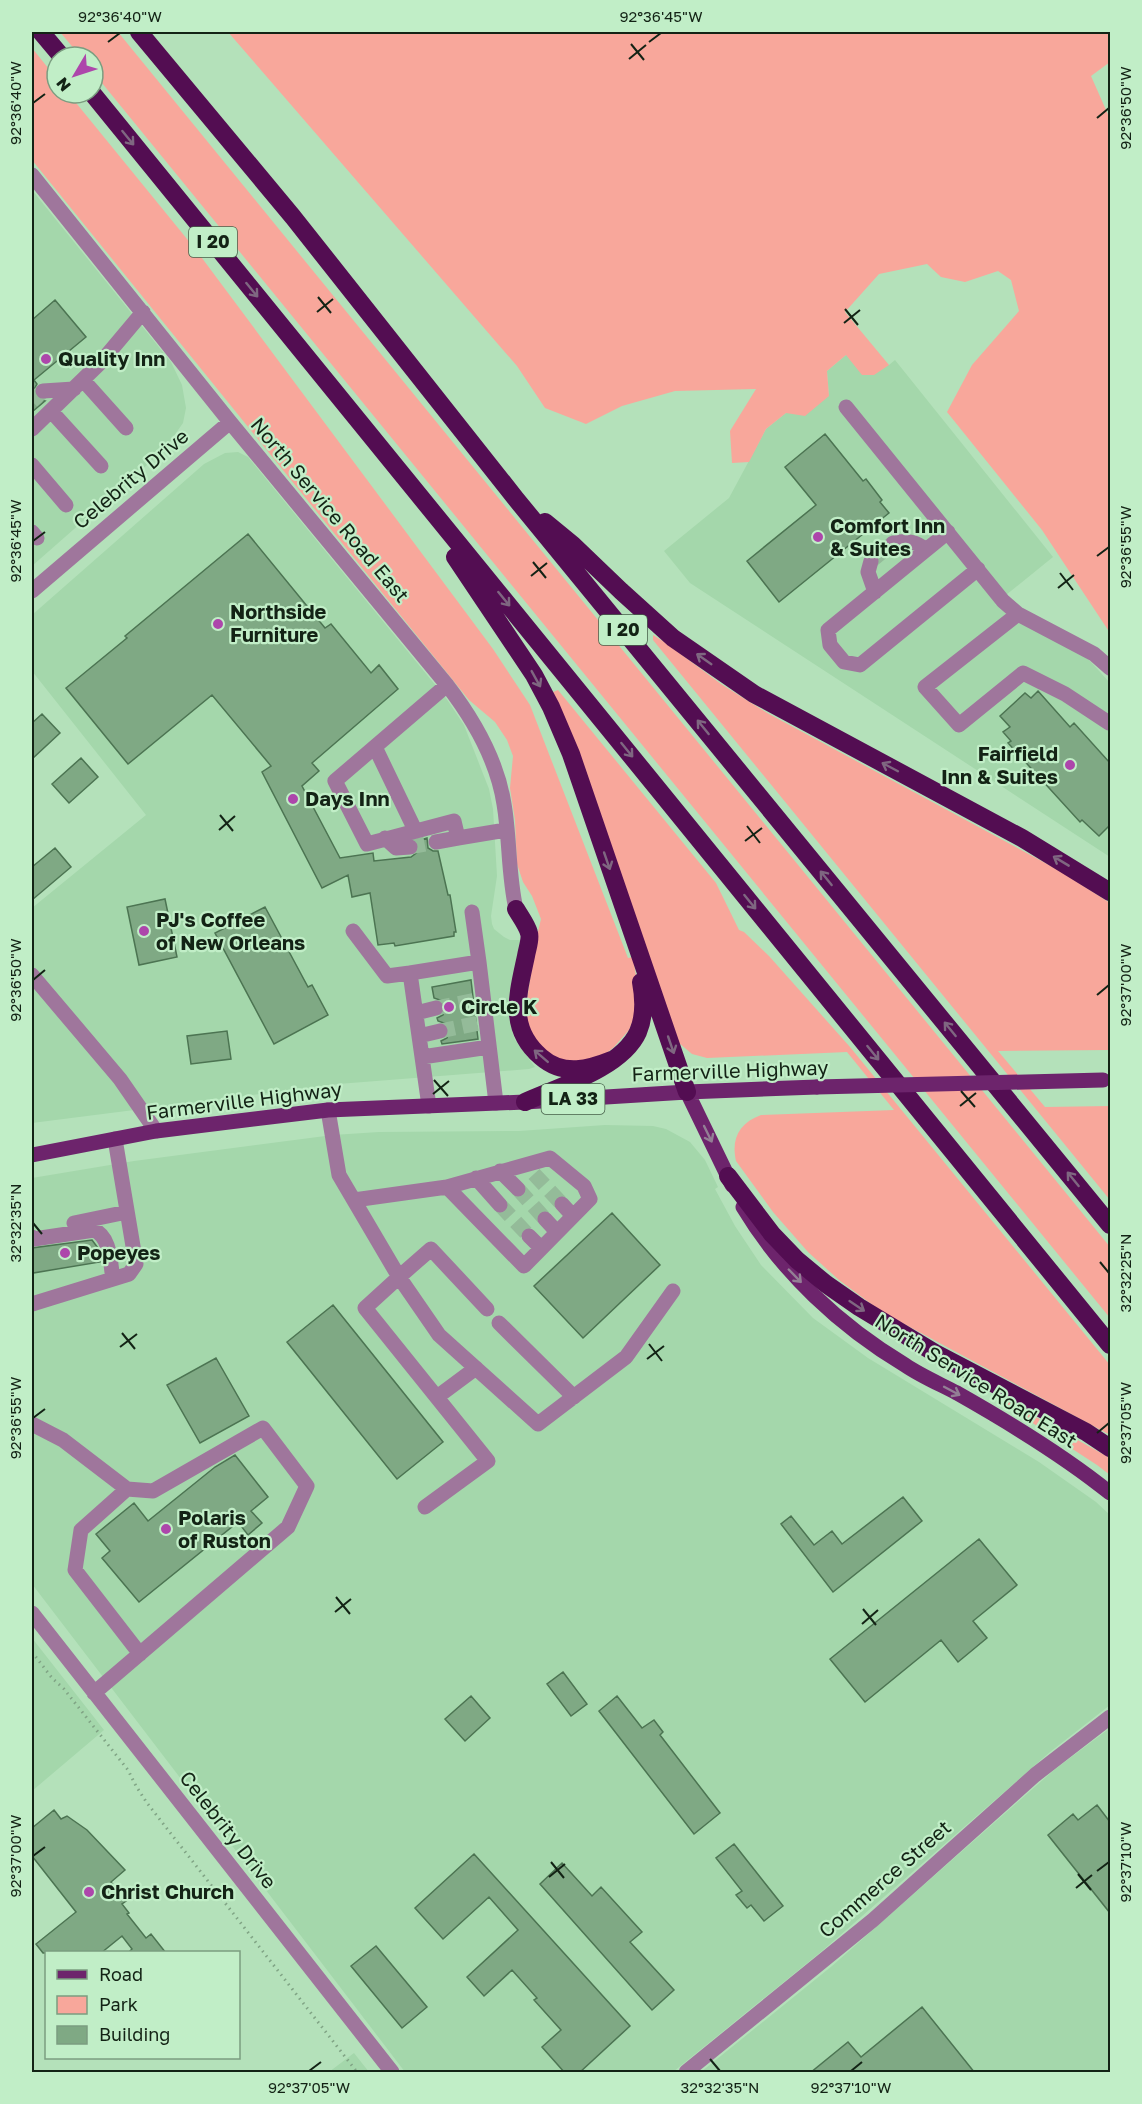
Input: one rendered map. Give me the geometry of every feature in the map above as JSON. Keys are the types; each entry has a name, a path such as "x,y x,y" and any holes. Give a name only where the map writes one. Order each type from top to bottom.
{"highway":[{"path":"41,32 52,45"},
{"name":"I 20","path":"139,32 293,217 516,499 1110,1225"},
{"name":"I 20","path":"102,105 1110,1345"},
{"path":"334,391 456,558 534,675 551,707 571,754 687,1092"},
{"path":"516,499 573,545 674,638 754,694 1022,838 1110,892"},
{"path":"516,909 530,934 518,994 520,1029 525,1040 542,1058 565,1070 593,1067 614,1059"},
{"path":"525,1102 593,1072 628,1048 638,1033 643,1015 643,995 636,947"},
{"path":"728,1176 772,1234 797,1260 851,1302 935,1353 1086,1432 1110,1448"}],"main road":[{"name":"Farmerville Highway","path":"32,1155 156,1131 328,1110 525,1102 687,1092 1107,1080"},
{"name":"North Service Road East","path":"687,1092 741,1203 769,1246 785,1266 838,1318 905,1366 1006,1421 1110,1492"}],"street":[{"name":"North Service Road East","path":"32,175 230,422 447,685 468,714 497,772 504,805 512,891 516,909"},
{"path":"32,429 101,362 143,312"},
{"path":"43,391 78,384"},
{"path":"78,384 126,428"},
{"path":"846,406 1003,601 1018,614 1094,654 1110,668"},
{"path":"51,411 102,466"},
{"name":"Celebrity Drive","path":"32,591 230,422"},
{"path":"32,465 66,505"},
{"path":"948,532 828,630 830,645 844,662 860,665 978,568"},
{"path":"893,543 903,541 919,543 926,550"},
{"path":"871,561 868,572 875,592"},
{"path":"1018,614 926,687 958,725 1023,673 1065,694 1109,723"},
{"path":"447,685 335,781 367,844 454,820 458,838"},
{"path":"375,747 415,830"},
{"path":"436,842 506,830"},
{"path":"385,838 396,848 410,847"},
{"path":"472,912 479,962 479,1000 489,1047 496,1103"},
{"path":"353,931 387,976 479,962"},
{"path":"410,973 429,1106"},
{"path":"32,975 120,1079 156,1131"},
{"path":"416,1013 436,1008"},
{"path":"419,1036 440,1031"},
{"path":"422,1057 489,1047"},
{"path":"328,1110 339,1175 399,1277 439,1335 538,1424 626,1357 673,1291"},
{"path":"32,1304 129,1274 136,1264 115,1139"},
{"path":"354,1200 447,1186 500,1171 529,1169 550,1158 584,1186 590,1199 524,1266 447,1186"},
{"path":"500,1171 518,1189"},
{"path":"476,1178 500,1205"},
{"path":"562,1204 573,1216"},
{"path":"32,1232 127,1212"},
{"path":"545,1219 557,1232"},
{"path":"32,1237 34,1239 94,1230 99,1232 105,1240 112,1279"},
{"path":"529,1236 541,1248"},
{"path":"426,1508 488,1461 365,1308 431,1249 487,1309"},
{"path":"499,1323 574,1397"},
{"path":"437,1397 476,1368"},
{"path":"32,1424 63,1440 127,1489 153,1491 262,1428 307,1486 288,1527 94,1693"},
{"path":"127,1489 81,1530 75,1570 140,1654"},
{"name":"Celebrity Drive","path":"32,1613 392,2073"},
{"name":"Commerce Street","path":"686,2073 873,1920 1035,1775 1110,1717"}],"path":[{"path":"32,1652 128,1770 147,1803 357,2073"}],"shaded area":[{"path":"32,190 171,362 182,385 186,408 183,423 164,450 32,566"},
{"path":"846,355 889,365 895,360 1053,557 995,604 1077,650 1110,683 1110,857 690,583 664,551 729,498 766,429 786,413 829,396 827,371"},
{"path":"238,452 248,457 446,698 464,725 489,789 493,809 497,876 491,916 492,924 494,929 504,937 510,940 521,940 510,1003 512,1031 515,1040 535,1067 338,1084 32,1123 32,908 146,815 32,671 32,615 204,464 225,453"},
{"path":"605,1125 653,1126 666,1129 690,1142 705,1160 718,1187 715,1189 735,1226 761,1265 813,1318 868,1358 1039,1462 1096,1502 1110,1515 1110,1705 1050,1752 822,1951 673,2072 405,2072 32,1584 32,1178 134,1161 333,1135 379,1132 519,1131"},
{"path":"32,1638 104,1730 32,1791"},
{"path":"1110,1728 1110,2072 701,2072 832,1966 1054,1770"},
{"path":"354,2053 369,2072 329,2072"}],"green space":[{"path":"60,32 118,32 1110,1247 1110,1318 105,87 105,45 71,45"},
{"path":"228,32 1110,32 1110,62 1091,76 1110,119 1110,633 1042,530 947,412 972,365 1019,311 1011,280 998,271 965,282 941,277 927,264 879,274 845,312 889,365 874,375 862,375 846,355 827,371 829,396 805,416 786,413 766,429 749,462 732,463 730,431 756,389 675,391 622,406 586,424 545,408 517,366"},
{"path":"32,48 45,64 45,105 78,105 196,250 493,649 530,705 628,958 633,957 636,976 636,1013 629,1030 603,1056 572,1065 542,1053 524,1019 541,919 517,864 515,820 510,788 513,756 507,740 495,722 469,700 32,160"},
{"path":"653,635 721,684 769,714 1060,871 1110,903 1110,1050 998,1051 1045,1107 1110,1106 1110,1200 653,640"},
{"path":"558,690 716,883 739,930 769,956 850,1047 1110,1365 1110,1435 882,1312 839,1280 808,1252 773,1212 736,1161 736,1139 747,1122 761,1115 894,1110 847,1052 707,1058 692,1054 679,1043 553,692"},
{"path":"1007,1401 1110,1458 1110,1475 1005,1405"}],"building":[{"name":"Quality Inn","path":"55,300 86,337 34,380 37,384 33,391 35,396 45,401 32,412 32,320"},
{"name":"Comfort Inn & Suites","path":"825,434 863,481 866,479 889,513 779,602 747,561 816,505 785,467"},
{"path":"248,534 325,628 331,624 371,673 379,665 398,689 312,763 319,771 302,786 340,858 373,853 374,861 411,857 419,851 417,841 427,838 428,848 438,851 448,895 450,895 456,932 454,936 395,946 394,943 378,945 370,893 352,897 348,875 322,888 262,772 271,766 212,695 128,764 66,688"},
{"name":"Fairfield Inn & Suites","path":"1038,691 1070,727 1074,723 1110,763 1110,825 1099,836 1082,820 1080,822 1008,743 1011,741 1003,732 1010,727 1000,716 1025,693 1031,698"},
{"path":"42,714 60,733 32,759 32,723"},
{"path":"81,758 98,777 69,803 52,784"},
{"path":"55,848 71,867 32,900 32,867"},
{"path":"165,899 177,957 139,965 127,907"},
{"path":"265,907 308,987 312,985 328,1015 274,1044 215,933"},
{"path":"471,980 478,1039 442,1044 441,1041 447,1038 450,1029 447,1024 438,1021 437,1018 443,1015 446,1006 443,1001 434,998 432,987"},
{"path":"227,1031 231,1059 191,1064 187,1036"},
{"path":"612,1213 660,1265 583,1338 534,1286"},
{"name":"Popeyes","path":"92,1240 98,1248 100,1262 33,1273 32,1248"},
{"path":"333,1305 443,1442 397,1479 287,1342"},
{"path":"216,1358 249,1416 200,1443 167,1385"},
{"name":"Polaris of Ruston","path":"235,1455 268,1497 251,1511 262,1523 248,1535 238,1522 139,1602 102,1558 110,1551 96,1534 134,1503 148,1521 215,1467"},
{"path":"903,1497 922,1521 833,1592 781,1524 791,1516 814,1545 832,1531 842,1544"},
{"path":"979,1539 1017,1585 973,1621 987,1638 958,1662 941,1640 865,1702 830,1659"},
{"path":"563,1672 587,1704 571,1716 547,1684"},
{"path":"471,1696 490,1718 465,1741 445,1719"},
{"path":"617,1696 642,1728 654,1720 663,1732 660,1735 720,1813 694,1834 599,1711"},
{"path":"1097,1805 1110,1822 1110,1913 1048,1835 1073,1814 1078,1820"},
{"name":"Christ Church","path":"54,1810 61,1819 67,1816 87,1830 125,1870 111,1882 126,1901 122,1904 129,1913 127,1914 146,1938 151,1934 164,1951 130,1951 132,1949 122,1936 103,1951 45,1951 43,1953 36,1944 76,1912 32,1856 32,1828"},
{"path":"734,1844 783,1906 764,1921 751,1905 747,1908 736,1895 742,1891 716,1858"},
{"path":"474,1854 630,2026 579,2073 565,2073 542,2047 561,2030 534,2000 537,1998 512,1970 484,1996 467,1977 518,1930 489,1897 443,1939 415,1908"},
{"path":"562,1863 592,1896 601,1887 642,1932 630,1942 674,1990 652,2010 540,1884"},
{"path":"376,1946 427,2007 402,2028 351,1966"},
{"path":"922,2007 975,2073 810,2073 848,2042 861,2057"}],"tunnel":[{"path":"32,401 43,391"},
{"path":"871,561 893,543"},
{"path":"410,847 436,842"},
{"path":"436,1008 476,1000"},
{"path":"440,1031 479,1023"},
{"path":"534,1174 562,1204"},
{"path":"518,1189 545,1219"},
{"path":"500,1205 529,1236"}],"place":[{"name":"Quality Inn","path":"46,359"},
{"name":"Comfort Inn & Suites","path":"818,537"},
{"name":"Northside Furniture","path":"218,624"},
{"name":"Fairfield Inn & Suites","path":"1070,765"},
{"name":"Days Inn","path":"293,799"},
{"name":"PJ's Coffee of New Orleans","path":"144,931"},
{"name":"Circle K","path":"449,1007"},
{"name":"Popeyes","path":"65,1253"},
{"name":"Polaris of Ruston","path":"166,1529"},
{"name":"Christ Church","path":"89,1892"}]}
